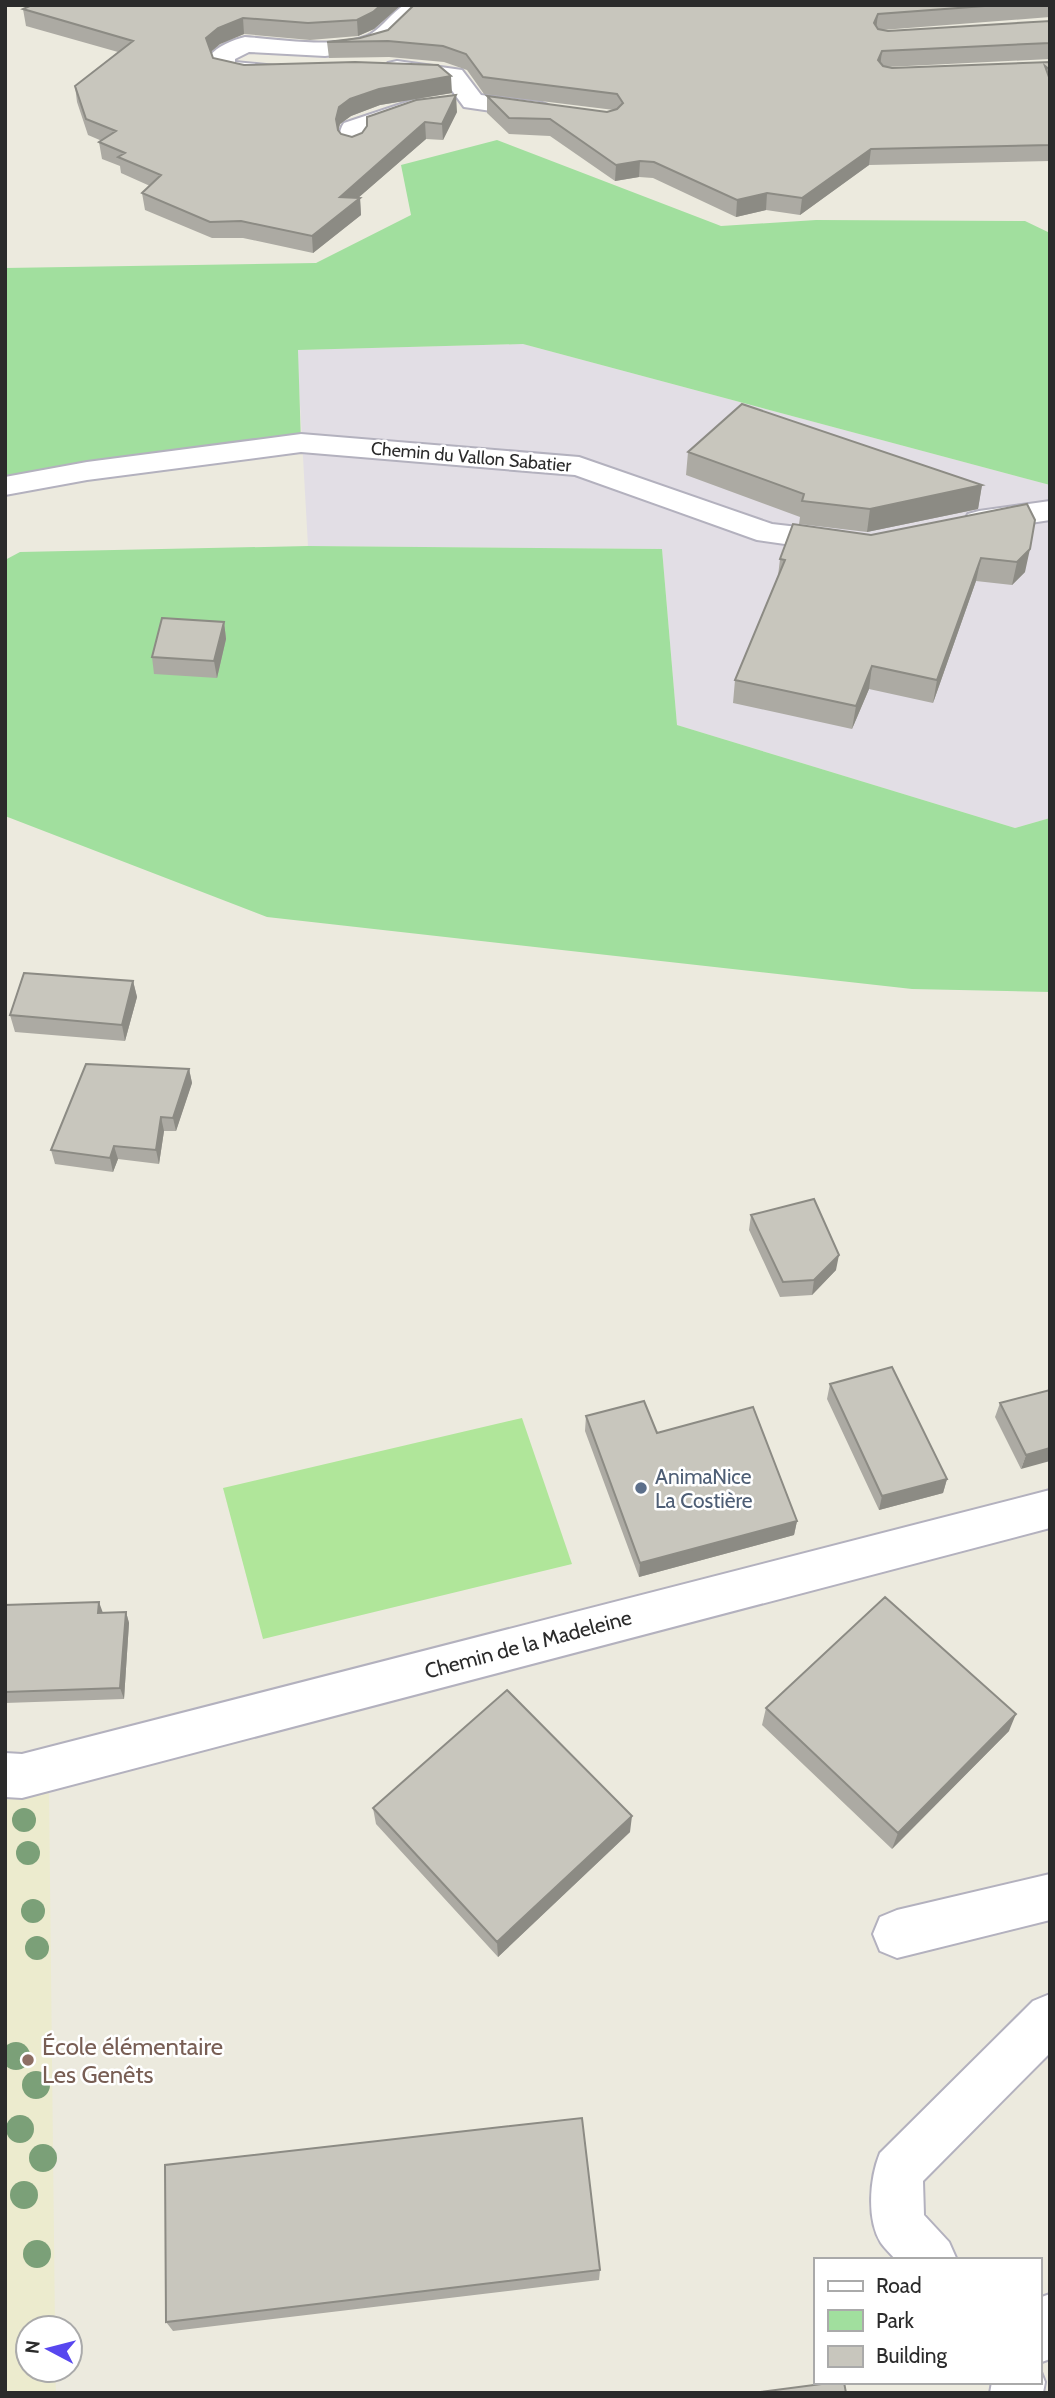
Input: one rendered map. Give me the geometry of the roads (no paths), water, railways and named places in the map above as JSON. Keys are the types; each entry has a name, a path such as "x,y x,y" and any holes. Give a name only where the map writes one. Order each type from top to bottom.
{"street":[{"path":"421,5 399,19 379,39 351,47 325,48 245,44 222,56 224,67 234,70 439,71 453,75 473,102"},
{"path":"352,143 353,128 386,115 440,103 473,102 567,113"},
{"name":"Chemin du Vallon Sabatier","path":"5,486 87,471 301,443 579,466 768,533 867,545"},
{"path":"946,528 1050,510"},
{"name":"Chemin de la Madeleine","path":"5,1775 22,1776 1050,1509"},
{"path":"897,1934 1050,1897"},
{"path":"929,2258 899,2225 898,2171 1050,2018"}],"place":[{"name":"AnimaNice La Costière","path":"641,1488"},
{"name":"École élémentaire Les Genêts","path":"28,2060"}]}
